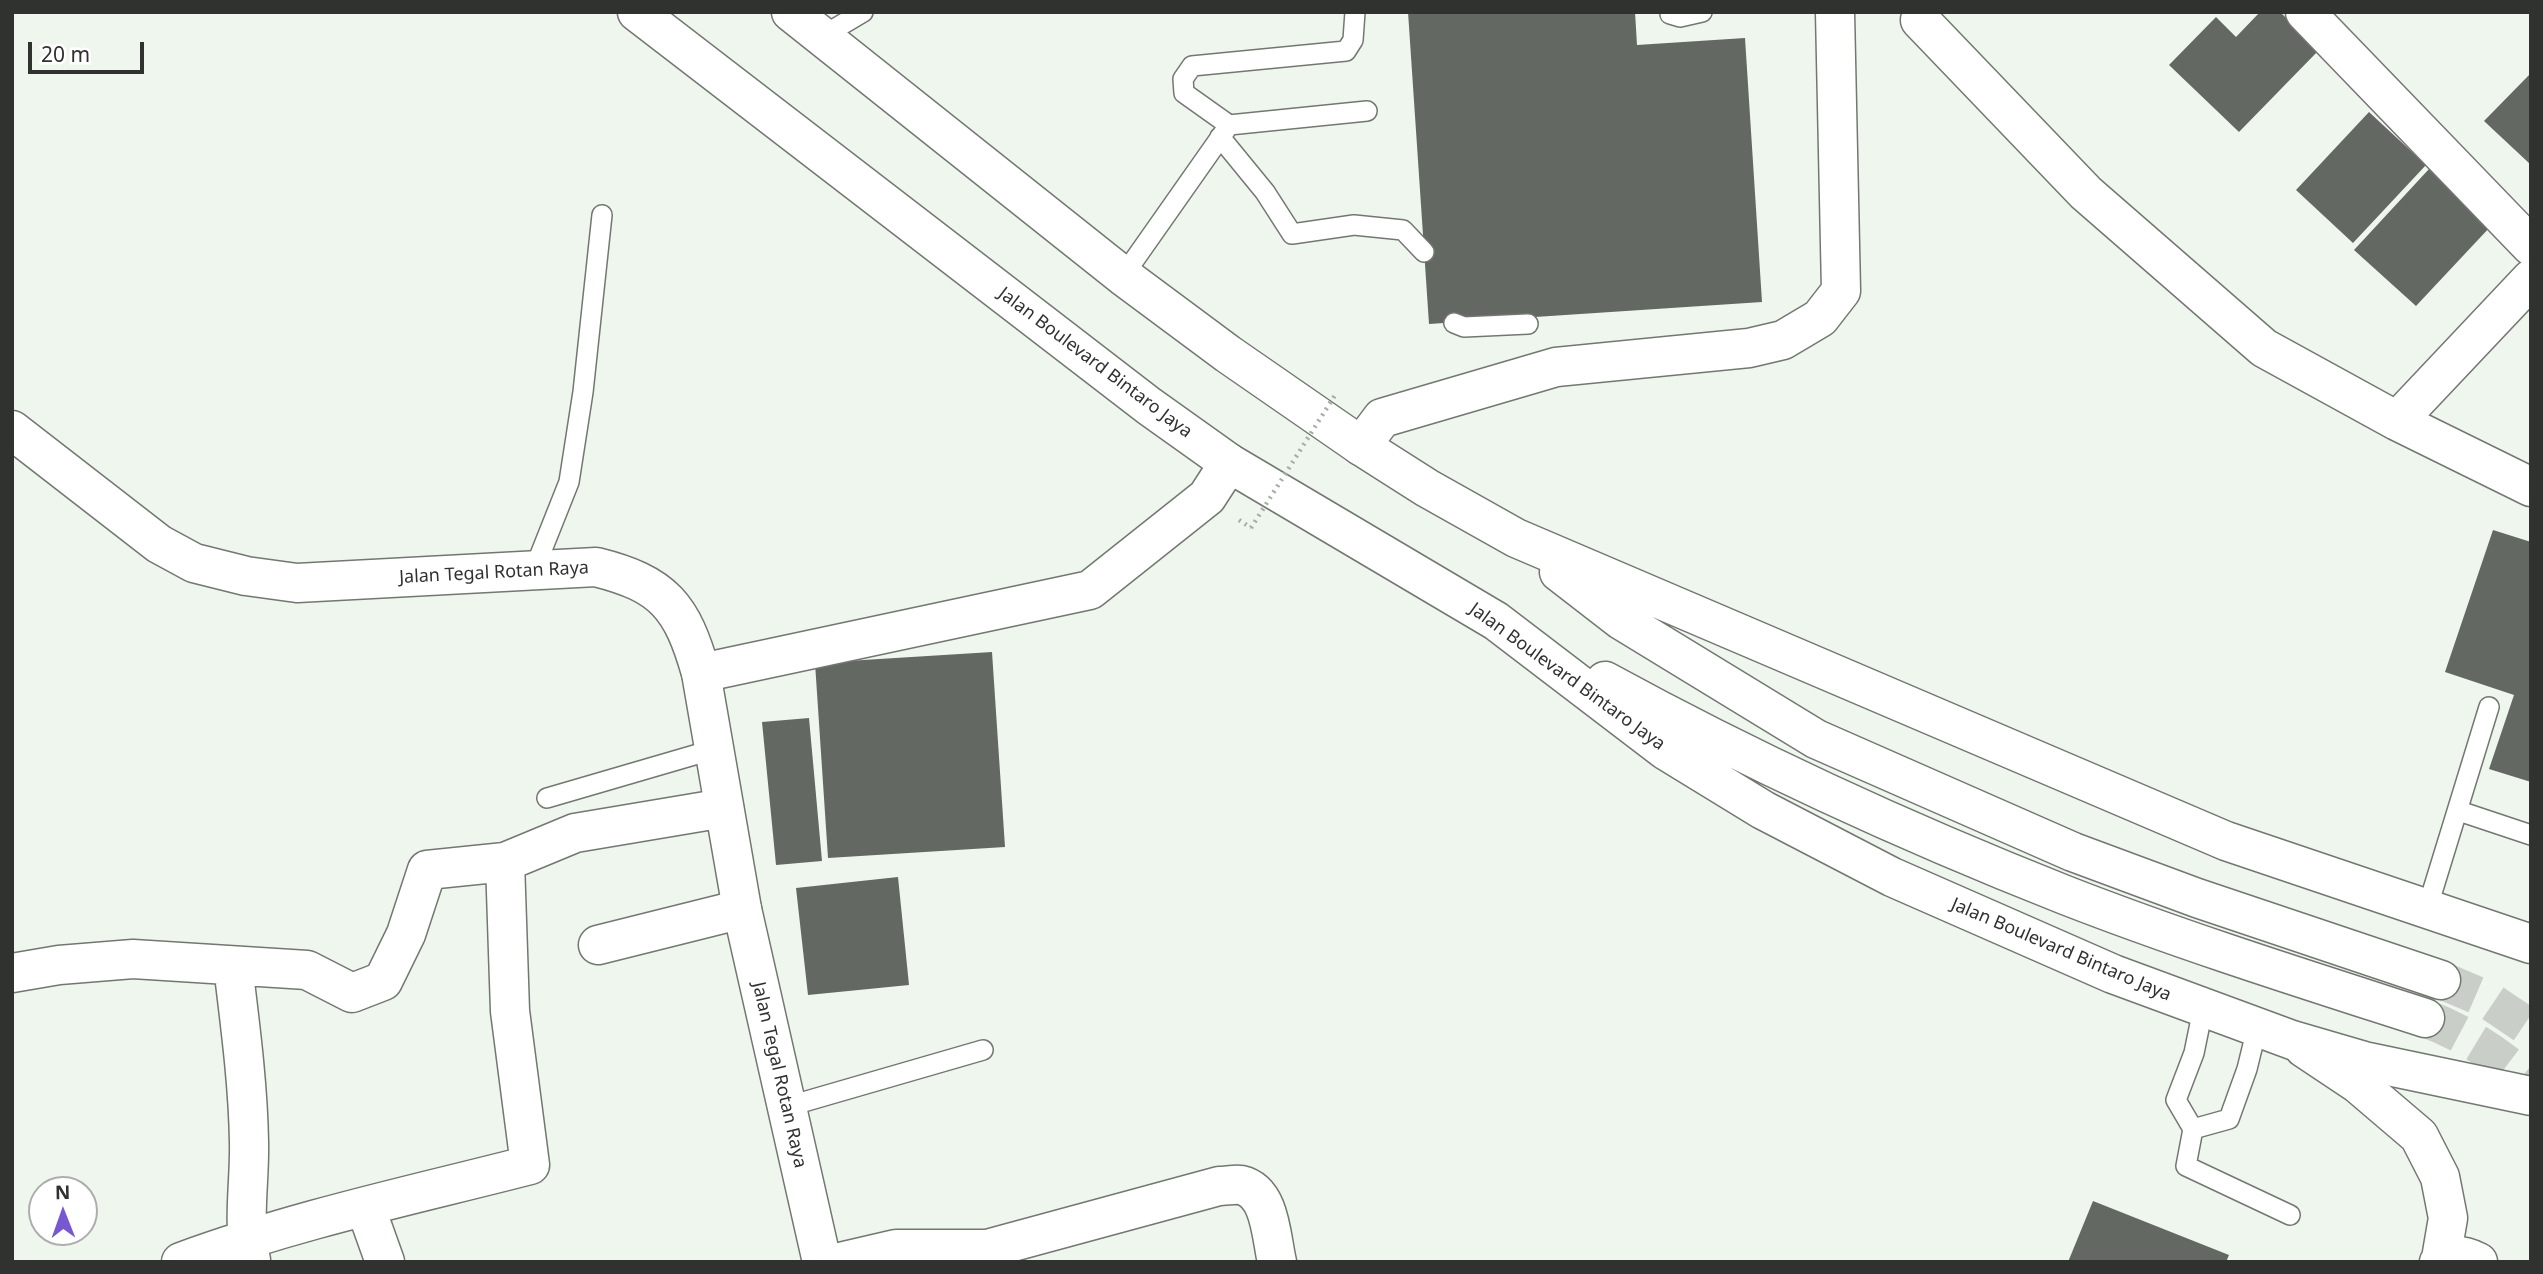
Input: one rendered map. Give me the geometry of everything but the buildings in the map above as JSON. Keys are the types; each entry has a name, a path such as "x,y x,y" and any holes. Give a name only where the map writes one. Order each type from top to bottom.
{"main road":[{"name":"Jalan Boulevard Bintaro Jaya","path":"638,12 1149,406 1229,463 1496,621 1665,750 1763,810 1892,877 2014,932 2203,1009 2364,1061 2531,1096"},
{"path":"791,12 1123,276 1228,354 1361,446 1427,488 1516,538 2226,841 2531,944"},
{"path":"1361,446 1382,418 1556,367 1749,348 1783,340 1820,318 1841,291 1835,12"},
{"path":"2305,12 2531,246"},
{"path":"1920,20 2086,193 2264,348 2397,421 2531,487"},
{"path":"2397,421 2531,279"},
{"name":"Jalan Tegal Rotan Raya","path":"12,430 159,544 194,563 246,576 297,583 596,567 622,573 648,585 666,598 694,646 701,673 743,909 822,1262"},
{"path":"701,673 1090,590 1207,497 1229,463"},
{"path":"1516,538 1621,620 1816,739 2073,852 2197,898 2441,980"},
{"path":"1496,621 1642,701 1777,769 1963,853 2178,936 2425,1018"},
{"path":"12,973 59,965 121,960 307,970 352,993 383,981 406,934 427,870 505,862 575,833 724,808"},
{"path":"181,1262 249,1250 368,1207 530,1165 510,1011 505,862"},
{"path":"598,945 743,909"},
{"path":"233,966 243,1045 249,1142 249,1250"},
{"path":"2274,1034 2358,1084 2419,1136 2440,1177 2453,1261"},
{"path":"840,1262 896,1249 973,1255 1219,1186 1240,1185 1256,1191 1264,1202 1277,1262"},
{"path":"368,1207 385,1262"}],"lane":[{"path":"821,37 863,12"},
{"path":"1355,12 1353,40 1346,51 1192,66 1183,79 1184,93 1225,131 1292,234 1354,225 1403,230 1424,252"},
{"path":"1670,12 1680,18 1702,12"},
{"path":"1123,276 1225,131 1367,111"},
{"path":"534,570 569,482 583,392 602,215"},
{"path":"1454,323 1464,327 1528,324"},
{"path":"2427,909 2489,707"},
{"path":"547,798 715,749"},
{"path":"2459,811 2531,835"},
{"path":"2203,1009 2194,1053 2176,1100 2193,1129 2186,1166 2290,1215"},
{"path":"2193,1129 2230,1119 2247,1069 2274,1034"},
{"path":"786,1107 983,1050"}],"path":[{"path":"1251,528 1337,392"}],"tunnel":[{"path":"2441,980 2488,1000 2531,1029"},
{"path":"2425,1018 2481,1046 2531,1084"}]}
